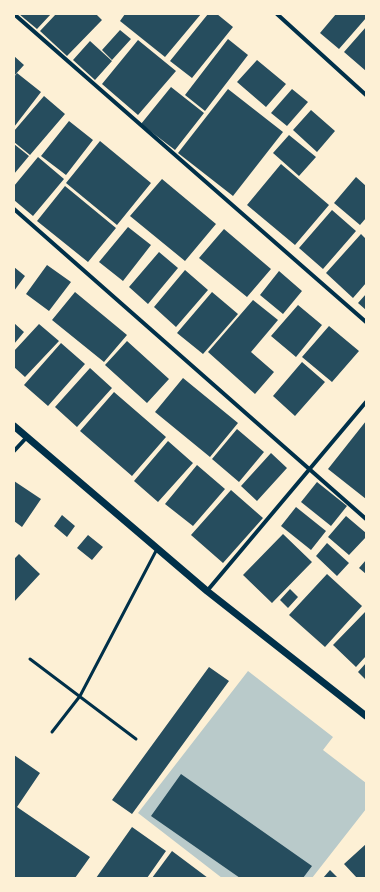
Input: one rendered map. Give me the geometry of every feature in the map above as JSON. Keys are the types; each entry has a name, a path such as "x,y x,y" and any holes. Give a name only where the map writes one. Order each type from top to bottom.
{"street":[{"path":"14,14 366,322"},
{"path":"277,14 366,95"},
{"path":"14,209 366,520"},
{"path":"207,591 308,469 366,402"},
{"path":"14,426 207,591 366,716"},
{"path":"14,451 27,436"}],"lane":[{"path":"52,732 80,696 157,549"},
{"path":"30,658 136,739"}],"shaded area":[{"path":"248,671 333,737 323,750 366,783 366,809 312,878 222,878 138,813"}],"building":[{"path":"19,14 51,14 37,29"},
{"path":"56,14 96,14 102,20 67,56 40,31"},
{"path":"125,14 201,14 165,57 120,21"},
{"path":"208,14 217,14 233,27 192,78 170,61"},
{"path":"336,14 366,14 366,18 339,49 320,33"},
{"path":"366,27 366,71 344,52"},
{"path":"120,30 131,39 112,60 102,50"},
{"path":"228,39 248,55 205,111 185,95"},
{"path":"138,40 176,71 138,115 102,84"},
{"path":"90,41 112,61 95,80 73,60"},
{"path":"14,56 24,65 14,76"},
{"path":"257,60 286,84 266,107 237,82"},
{"path":"17,73 41,92 14,127 14,77"},
{"path":"171,87 204,113 175,150 141,124"},
{"path":"228,89 283,132 233,196 178,153"},
{"path":"292,89 308,102 287,126 271,113"},
{"path":"44,96 65,114 30,155 14,142 14,131"},
{"path":"311,110 335,131 317,152 293,130"},
{"path":"69,121 93,140 66,175 41,156"},
{"path":"289,135 316,157 299,176 273,153"},
{"path":"100,141 151,183 117,225 66,183"},
{"path":"14,144 29,156 14,174"},
{"path":"38,157 64,179 33,216 14,200 14,186"},
{"path":"281,164 329,205 295,245 247,205"},
{"path":"356,177 366,186 366,218 360,225 334,203"},
{"path":"162,179 216,224 185,261 130,216"},
{"path":"65,186 116,228 88,262 37,221"},
{"path":"332,210 356,231 323,269 299,248"},
{"path":"128,227 151,245 123,281 99,262"},
{"path":"224,229 271,269 247,297 199,258"},
{"path":"361,234 366,239 366,283 353,298 326,273"},
{"path":"159,252 178,268 148,304 129,287"},
{"path":"47,265 71,282 49,311 26,294"},
{"path":"14,267 25,276 14,291"},
{"path":"185,270 208,290 176,327 154,307"},
{"path":"279,271 302,291 283,314 260,295"},
{"path":"75,292 127,335 104,362 52,320"},
{"path":"212,292 238,314 203,354 177,333"},
{"path":"366,294 366,310 358,303"},
{"path":"253,300 278,320 251,352 274,372 255,394 208,352"},
{"path":"298,305 322,325 296,357 271,336"},
{"path":"14,323 24,332 14,344"},
{"path":"39,324 59,341 25,377 14,367 14,351"},
{"path":"329,326 359,351 332,382 302,357"},
{"path":"127,341 169,379 147,403 105,365"},
{"path":"61,343 85,364 48,406 24,385"},
{"path":"302,362 325,382 295,416 273,396"},
{"path":"90,368 112,388 77,427 55,407"},
{"path":"183,378 238,423 210,457 155,412"},
{"path":"114,392 166,437 132,476 80,431"},
{"path":"366,421 366,499 328,469"},
{"path":"237,429 264,452 239,482 212,459"},
{"path":"168,441 193,463 158,502 134,481"},
{"path":"271,453 287,468 257,501 241,486"},
{"path":"197,465 225,489 193,526 165,504"},
{"path":"14,481 41,499 22,527 14,521"},
{"path":"317,482 347,506 331,526 301,502"},
{"path":"231,490 263,518 223,563 191,535"},
{"path":"296,507 326,531 311,550 281,526"},
{"path":"62,515 75,526 67,537 54,526"},
{"path":"346,516 366,533 366,537 349,555 328,537"},
{"path":"283,534 312,562 272,603 243,575"},
{"path":"88,535 103,547 92,560 77,548"},
{"path":"327,543 349,563 337,576 316,556"},
{"path":"19,554 40,574 14,602 14,559"},
{"path":"366,560 366,574 359,568"},
{"path":"327,574 362,606 325,647 289,615"},
{"path":"290,589 298,597 288,608 280,600"},
{"path":"366,611 366,656 356,667 333,645"},
{"path":"366,663 366,680 358,672"},
{"path":"209,667 229,681 132,814 112,800"},
{"path":"14,755 40,773 17,807 90,857 75,878 14,878"},
{"path":"181,774 312,866 303,878 240,878 151,816"},
{"path":"132,827 166,851 147,878 96,878"},
{"path":"366,844 366,878 357,878 344,864"},
{"path":"172,851 208,878 152,878"},
{"path":"330,870 338,878 323,878"}]}
